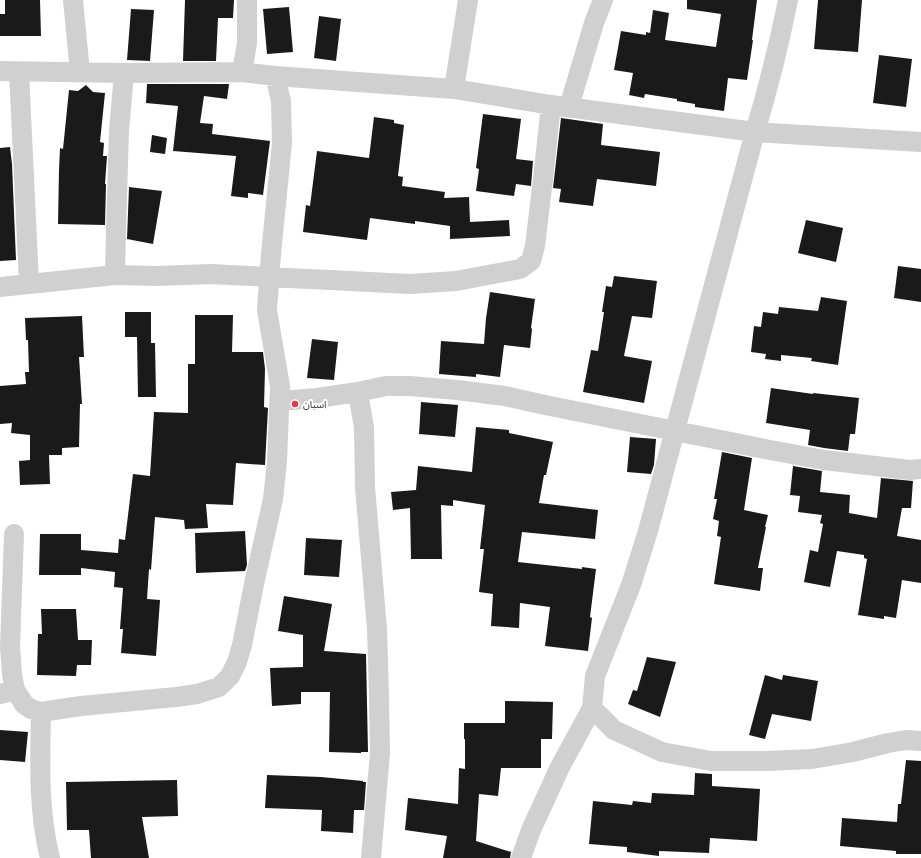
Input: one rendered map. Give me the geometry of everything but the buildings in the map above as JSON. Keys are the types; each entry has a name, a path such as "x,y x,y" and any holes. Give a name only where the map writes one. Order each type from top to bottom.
{"street":[{"path":"73,0 80,72"},
{"path":"242,72 247,43 247,0"},
{"path":"454,89 468,0"},
{"path":"0,287 115,275 157,276 210,274 410,284 456,281 520,269 531,261 535,246 543,179 560,106 603,0"},
{"path":"521,858 531,830 560,767 592,708 595,676 631,585 648,531 771,77 788,0"},
{"path":"29,283 9,72 242,72 275,76 454,89 560,106 755,132 921,142"},
{"path":"115,275 119,130 124,73"},
{"path":"14,534 10,647 12,674 8,692 24,704 41,712 81,706 197,694 219,687 230,676 237,662 242,645 273,499 277,462 280,386 267,310 282,143 281,101 275,76"},
{"path":"280,401 317,398 386,386 410,386 464,390 505,396 824,460 910,470 921,469"},
{"path":"358,392 364,428 366,487 378,629 380,753 371,858"},
{"path":"592,708 614,730 662,752 711,761 812,759 853,752 906,740 921,741"},
{"path":"41,712 40,748 42,814 50,858"}],"place":[{"name":"اسبان","path":"295,404"}]}
